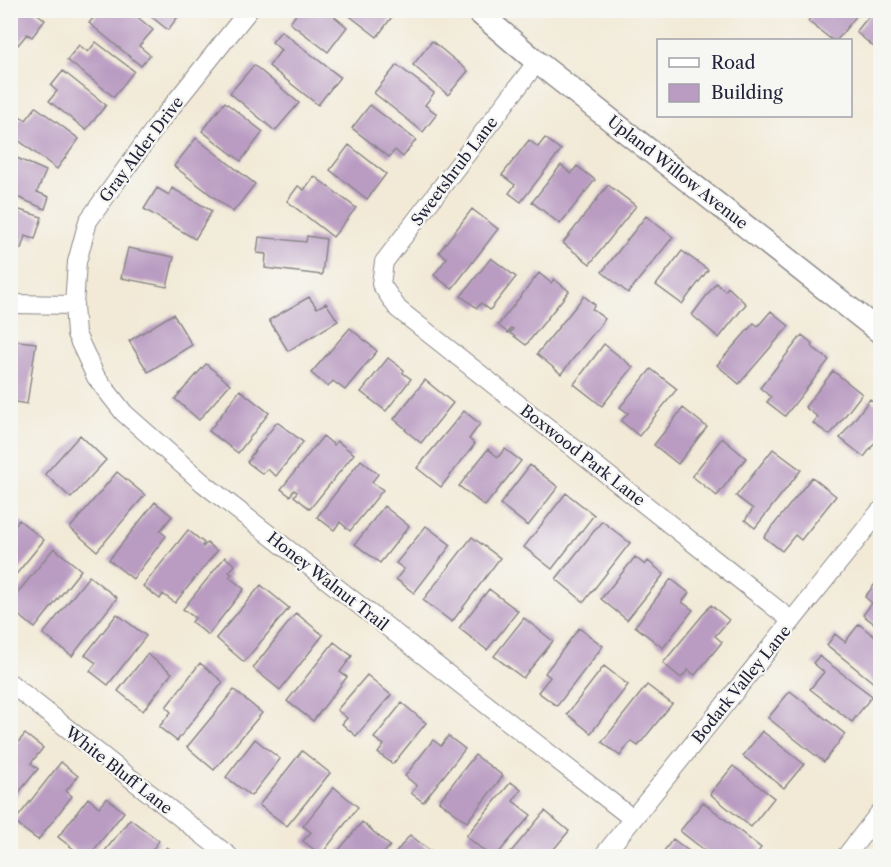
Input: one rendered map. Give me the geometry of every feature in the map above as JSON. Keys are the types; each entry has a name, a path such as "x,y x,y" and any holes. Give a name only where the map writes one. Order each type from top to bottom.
{"street":[{"name":"Gray Alder Drive","path":"74,305 77,262 88,221 161,120 249,10"},
{"name":"Upland Willow Avenue","path":"476,10 537,62 880,332"},
{"name":"Sweetshrub Lane","path":"381,284 384,262 537,62"},
{"name":"Boxwood Park Lane","path":"381,284 398,309 792,621"},
{"path":"10,304 74,305"},
{"name":"Honey Walnut Trail","path":"74,305 76,334 96,377 124,413 203,483 633,819"},
{"name":"Bodark Valley Lane","path":"603,856 880,511"},
{"name":"White Bluff Lane","path":"10,683 229,856"},
{"path":"846,856 880,812"}],"building":[{"path":"10,10 33,10 45,20 32,37 27,34 18,45 10,38"},
{"path":"96,10 129,10 153,30 139,46 150,55 141,66 89,23 98,13"},
{"path":"143,10 183,10 168,30"},
{"path":"299,10 326,10 347,27 328,52 290,23"},
{"path":"342,10 397,10 377,37"},
{"path":"816,10 861,10 838,39 831,39 808,21"},
{"path":"874,10 880,10 880,52 856,32"},
{"path":"281,31 340,77 318,105 269,66 281,50 272,42"},
{"path":"432,41 468,71 448,95 413,65"},
{"path":"96,42 134,71 114,97 67,60 79,45 88,52"},
{"path":"254,65 299,103 275,131 230,93"},
{"path":"397,65 434,93 425,105 437,114 423,132 374,93"},
{"path":"63,71 106,105 86,130 49,101 57,91 51,86"},
{"path":"225,102 263,132 241,161 202,131"},
{"path":"370,105 416,140 403,157 395,150 389,157 352,128"},
{"path":"36,107 79,139 57,169 10,134 10,130 21,117 26,120"},
{"path":"196,138 255,184 233,212 174,166"},
{"path":"545,138 561,150 521,202 509,193 515,185 502,175 529,140 538,147"},
{"path":"349,145 386,174 367,199 330,170"},
{"path":"10,155 46,171 37,192 49,197 45,209 10,194"},
{"path":"561,165 571,174 577,166 595,180 560,224 532,202"},
{"path":"314,176 356,208 333,237 287,201 298,186 304,190"},
{"path":"608,185 636,206 590,264 563,243"},
{"path":"157,188 169,195 172,188 212,211 195,239 144,209"},
{"path":"10,207 42,217 35,239 25,236 21,249 10,245"},
{"path":"472,209 498,229 452,289 434,275 447,258 439,252"},
{"path":"646,216 673,237 628,293 602,272"},
{"path":"307,236 326,239 322,275 265,268 266,254 257,253 259,237 306,242"},
{"path":"128,248 174,257 167,287 121,278"},
{"path":"682,251 708,270 682,304 656,285"},
{"path":"491,258 516,277 490,310 481,303 477,308 461,296"},
{"path":"539,273 551,283 554,279 569,291 526,345 510,333 513,329 511,328 508,333 498,325"},
{"path":"716,283 725,291 728,287 746,304 719,338 692,315"},
{"path":"584,296 595,305 592,309 605,319 561,374 537,354"},
{"path":"309,297 317,308 326,303 338,321 288,351 269,320"},
{"path":"771,311 789,326 739,384 717,365 754,323 758,326"},
{"path":"173,314 192,345 148,372 129,341"},
{"path":"350,328 377,351 345,390 333,381 328,387 311,373"},
{"path":"802,335 813,344 811,346 829,360 785,416 767,402 771,397 760,388"},
{"path":"10,340 36,343 27,404 10,401"},
{"path":"604,344 633,367 602,406 574,384"},
{"path":"388,358 404,370 403,373 411,379 386,411 361,392"},
{"path":"206,364 230,384 199,420 175,399"},
{"path":"651,369 677,389 639,436 621,421 628,413 620,407"},
{"path":"833,371 862,394 830,435 813,423 818,417 805,407"},
{"path":"425,380 453,403 421,443 394,419"},
{"path":"240,390 269,413 238,453 209,431"},
{"path":"870,399 880,407 880,436 864,457 840,438"},
{"path":"683,408 707,427 678,464 654,445"},
{"path":"464,411 480,424 469,439 475,444 441,487 417,468"},
{"path":"277,422 303,442 276,476 267,469 263,474 247,462"},
{"path":"80,435 106,460 71,498 45,474"},
{"path":"323,436 334,445 337,441 354,454 310,509 294,496 297,492 294,490 290,496 281,489"},
{"path":"722,438 746,458 717,496 692,476"},
{"path":"488,449 498,457 505,449 521,461 485,506 459,486"},
{"path":"773,449 801,470 755,528 745,520 753,509 736,496"},
{"path":"361,460 378,474 372,482 383,490 350,531 340,522 334,530 317,517"},
{"path":"530,465 558,487 528,526 500,504"},
{"path":"117,472 145,495 97,551 70,528"},
{"path":"812,477 836,496 801,540 795,535 782,551 764,537"},
{"path":"566,493 594,515 552,569 524,547"},
{"path":"155,502 172,516 160,531 166,536 133,579 109,560"},
{"path":"384,506 409,526 380,563 355,544"},
{"path":"19,520 44,540 10,582 10,531"},
{"path":"602,521 630,543 584,602 556,579"},
{"path":"426,526 451,545 414,593 396,579 404,569 396,563"},
{"path":"188,530 204,543 203,547 207,543 217,551 175,603 163,594 160,599 143,586"},
{"path":"472,537 500,558 452,622 423,600"},
{"path":"54,548 81,570 35,628 10,608 10,602"},
{"path":"225,557 235,565 229,572 232,574 229,577 244,589 208,635 192,622 195,618 183,609"},
{"path":"635,557 645,565 648,561 664,574 627,620 601,599"},
{"path":"89,576 117,598 72,656 43,634"},
{"path":"671,579 689,593 682,602 693,610 663,648 635,626"},
{"path":"879,579 880,628 863,615 872,603 865,597"},
{"path":"261,585 289,608 244,662 216,638"},
{"path":"489,589 518,611 487,650 459,628"},
{"path":"711,605 729,620 715,636 722,642 695,675 688,670 681,678 663,663"},
{"path":"296,613 323,635 280,690 253,668"},
{"path":"117,614 146,636 108,685 90,671 96,663 85,655"},
{"path":"524,618 553,641 523,678 494,656"},
{"path":"859,624 880,641 880,688 827,645 835,634 845,642"},
{"path":"579,628 603,646 557,706 538,692 550,677 545,673"},
{"path":"334,642 352,656 340,672 347,677 313,721 287,701"},
{"path":"147,654 172,673 143,711 118,691"},
{"path":"819,656 872,696 852,722 810,689 824,672 813,663"},
{"path":"200,663 223,682 177,741 159,727 171,712 166,707"},
{"path":"604,666 628,685 591,733 567,714"},
{"path":"367,675 391,695 356,736 342,724 347,718 337,710"},
{"path":"647,685 672,704 638,746 631,741 620,756 602,742"},
{"path":"234,690 262,713 214,770 187,747"},
{"path":"790,691 845,734 824,762 768,718"},
{"path":"402,703 426,723 393,764 378,753 384,745 374,738"},
{"path":"762,731 804,764 784,788 743,756"},
{"path":"25,734 43,748 31,763 38,769 10,803 10,752"},
{"path":"448,736 465,749 423,802 411,793 417,786 405,776 433,740 441,746"},
{"path":"255,739 280,759 251,796 226,777"},
{"path":"302,751 330,773 287,826 259,805"},
{"path":"475,755 503,776 467,822 439,801"},
{"path":"61,762 78,776 66,791 72,796 38,840 14,822"},
{"path":"733,766 774,798 751,827 710,794"},
{"path":"511,782 521,790 513,801 531,815 496,856 490,856 466,836"},
{"path":"334,787 358,807 321,855 303,841 311,832 303,826"},
{"path":"88,798 99,807 107,798 124,812 89,856 83,856 58,837"},
{"path":"703,802 761,848 755,856 712,856 680,831"},
{"path":"545,811 569,831 548,856 515,856 510,853"},
{"path":"130,819 159,841 147,856 101,856"},
{"path":"362,822 390,846 381,856 334,856"},
{"path":"410,835 437,856 393,856"},
{"path":"673,839 695,856 660,856"},
{"path":"167,847 179,856 159,856"}]}
